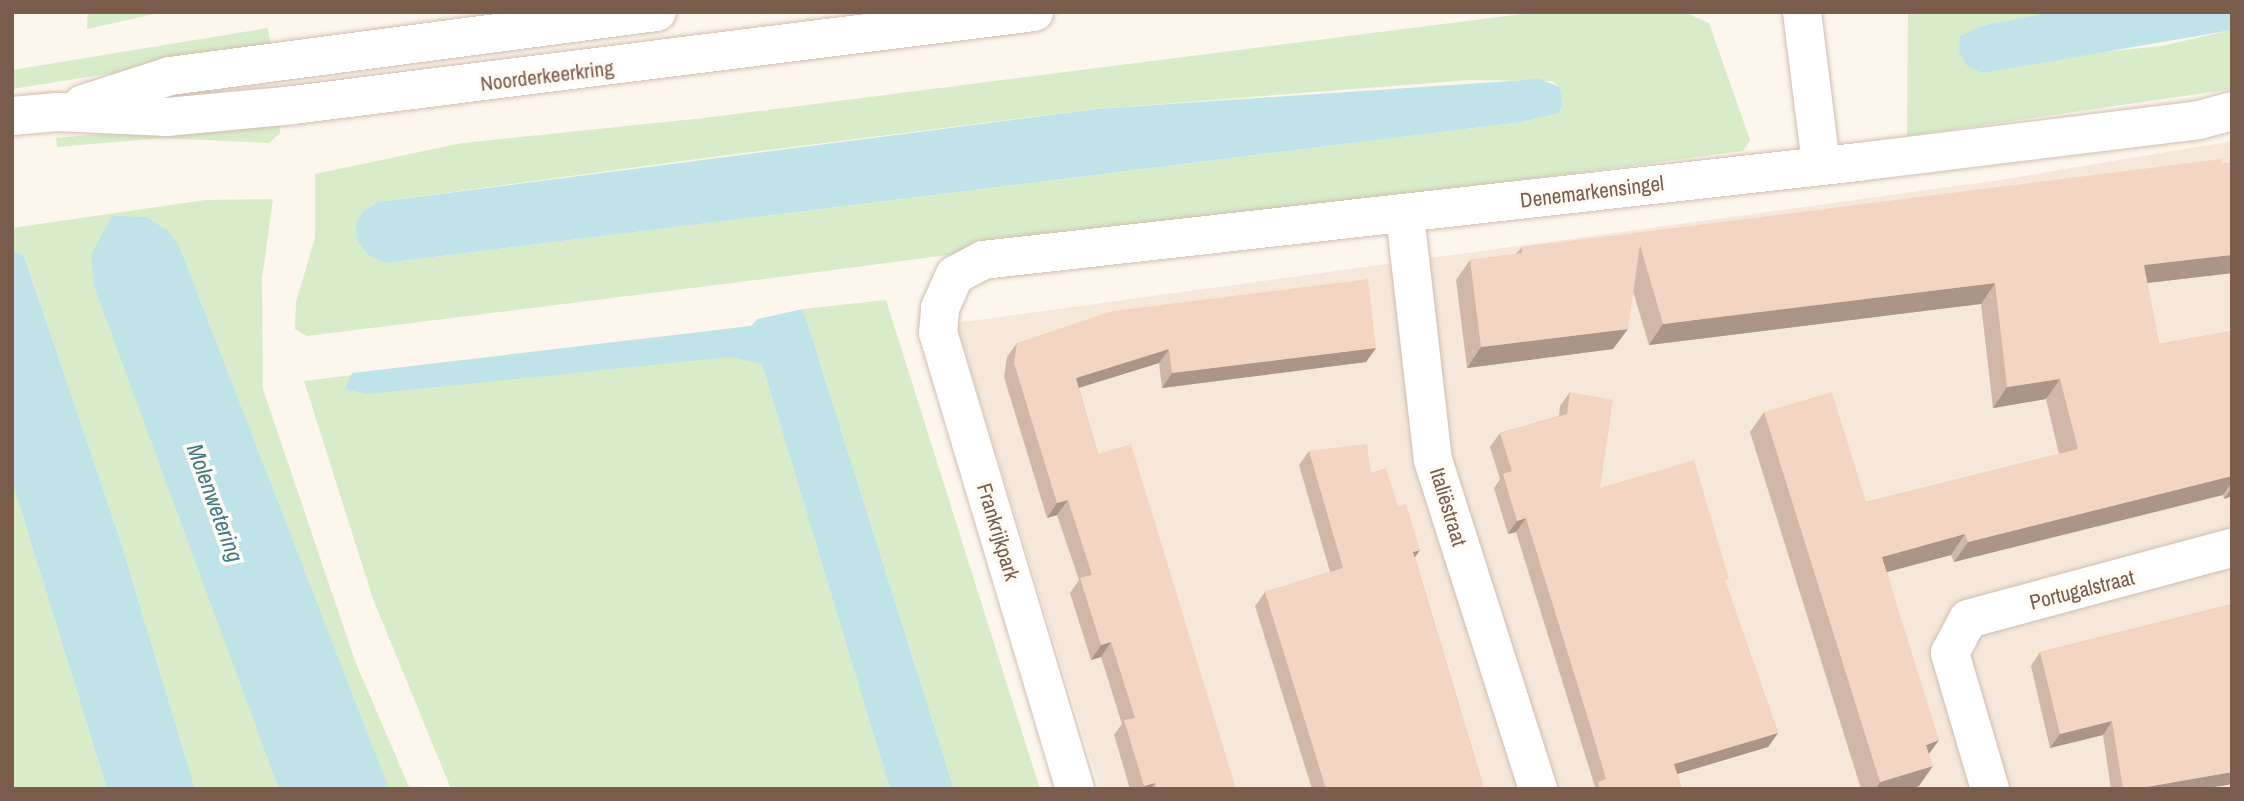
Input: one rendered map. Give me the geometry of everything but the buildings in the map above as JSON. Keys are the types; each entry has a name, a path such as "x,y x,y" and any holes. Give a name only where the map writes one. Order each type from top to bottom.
{"street":[{"name":"Noorderkeerkring","path":"57,112 170,76 657,12"},
{"name":"Noorderkeerkring","path":"12,116 57,112 167,117 293,105 1034,12"},
{"path":"1802,12 1821,165"},
{"name":"Denemarkensingel","path":"955,275 983,260 1405,215 2199,120 2232,111"},
{"name":"Italiëstraat","path":"1405,215 1433,460 1538,789"},
{"name":"Frankrijkpark","path":"955,275 940,308 937,333 1076,789"},
{"name":"Portugalstraat","path":"1990,789 1950,653 1968,619 2232,548"}],"shaded area":[{"path":"2232,141 2232,789 1100,789 956,323 2000,180"}],"green space":[{"path":"88,12 163,12 87,29"},
{"path":"1538,12 1684,12 1709,23 1750,140 1743,151 795,275 307,336 295,329 296,302 315,238 315,174 462,143 704,118","holes":["1470,80 1552,81 1560,87 1563,104 1559,113 1522,122 386,263 356,224 363,211 378,202 1097,109"]},
{"path":"1908,12 2052,12 1984,25 1961,36 1959,53 1967,66 2161,46 2232,30 2232,89 1907,136"},
{"path":"268,28 271,48 12,89 12,70"},
{"path":"279,119 280,133 269,143 163,138 57,147 56,138"},
{"path":"273,199 262,279 263,389 355,661 410,789 389,789 386,782 180,248 236,665 279,789 195,789 119,536 24,256 12,249 12,228 205,200"},
{"path":"886,300 1040,789 954,789 803,309"},
{"path":"751,326 890,789 451,789 373,599 304,381"},
{"path":"12,481 107,789 12,787"}],"water":[{"path":"2052,12 2232,12 2232,30 1982,73 1967,66 1959,53 1960,36 1984,25"},
{"path":"1539,79 1560,87 1563,104 1559,113 1522,122 386,263 367,254 357,240 356,224 363,211 378,202 1097,109"},
{"name":"Molenwetering","path":"112,216 146,217 168,231 180,248 389,789 279,789 94,286 91,255"},
{"path":"12,249 24,256 119,536 195,789 107,789 12,481"},
{"path":"803,309 954,789 890,789 762,364 730,357 367,394 345,389 352,373 751,326 757,319"}]}
